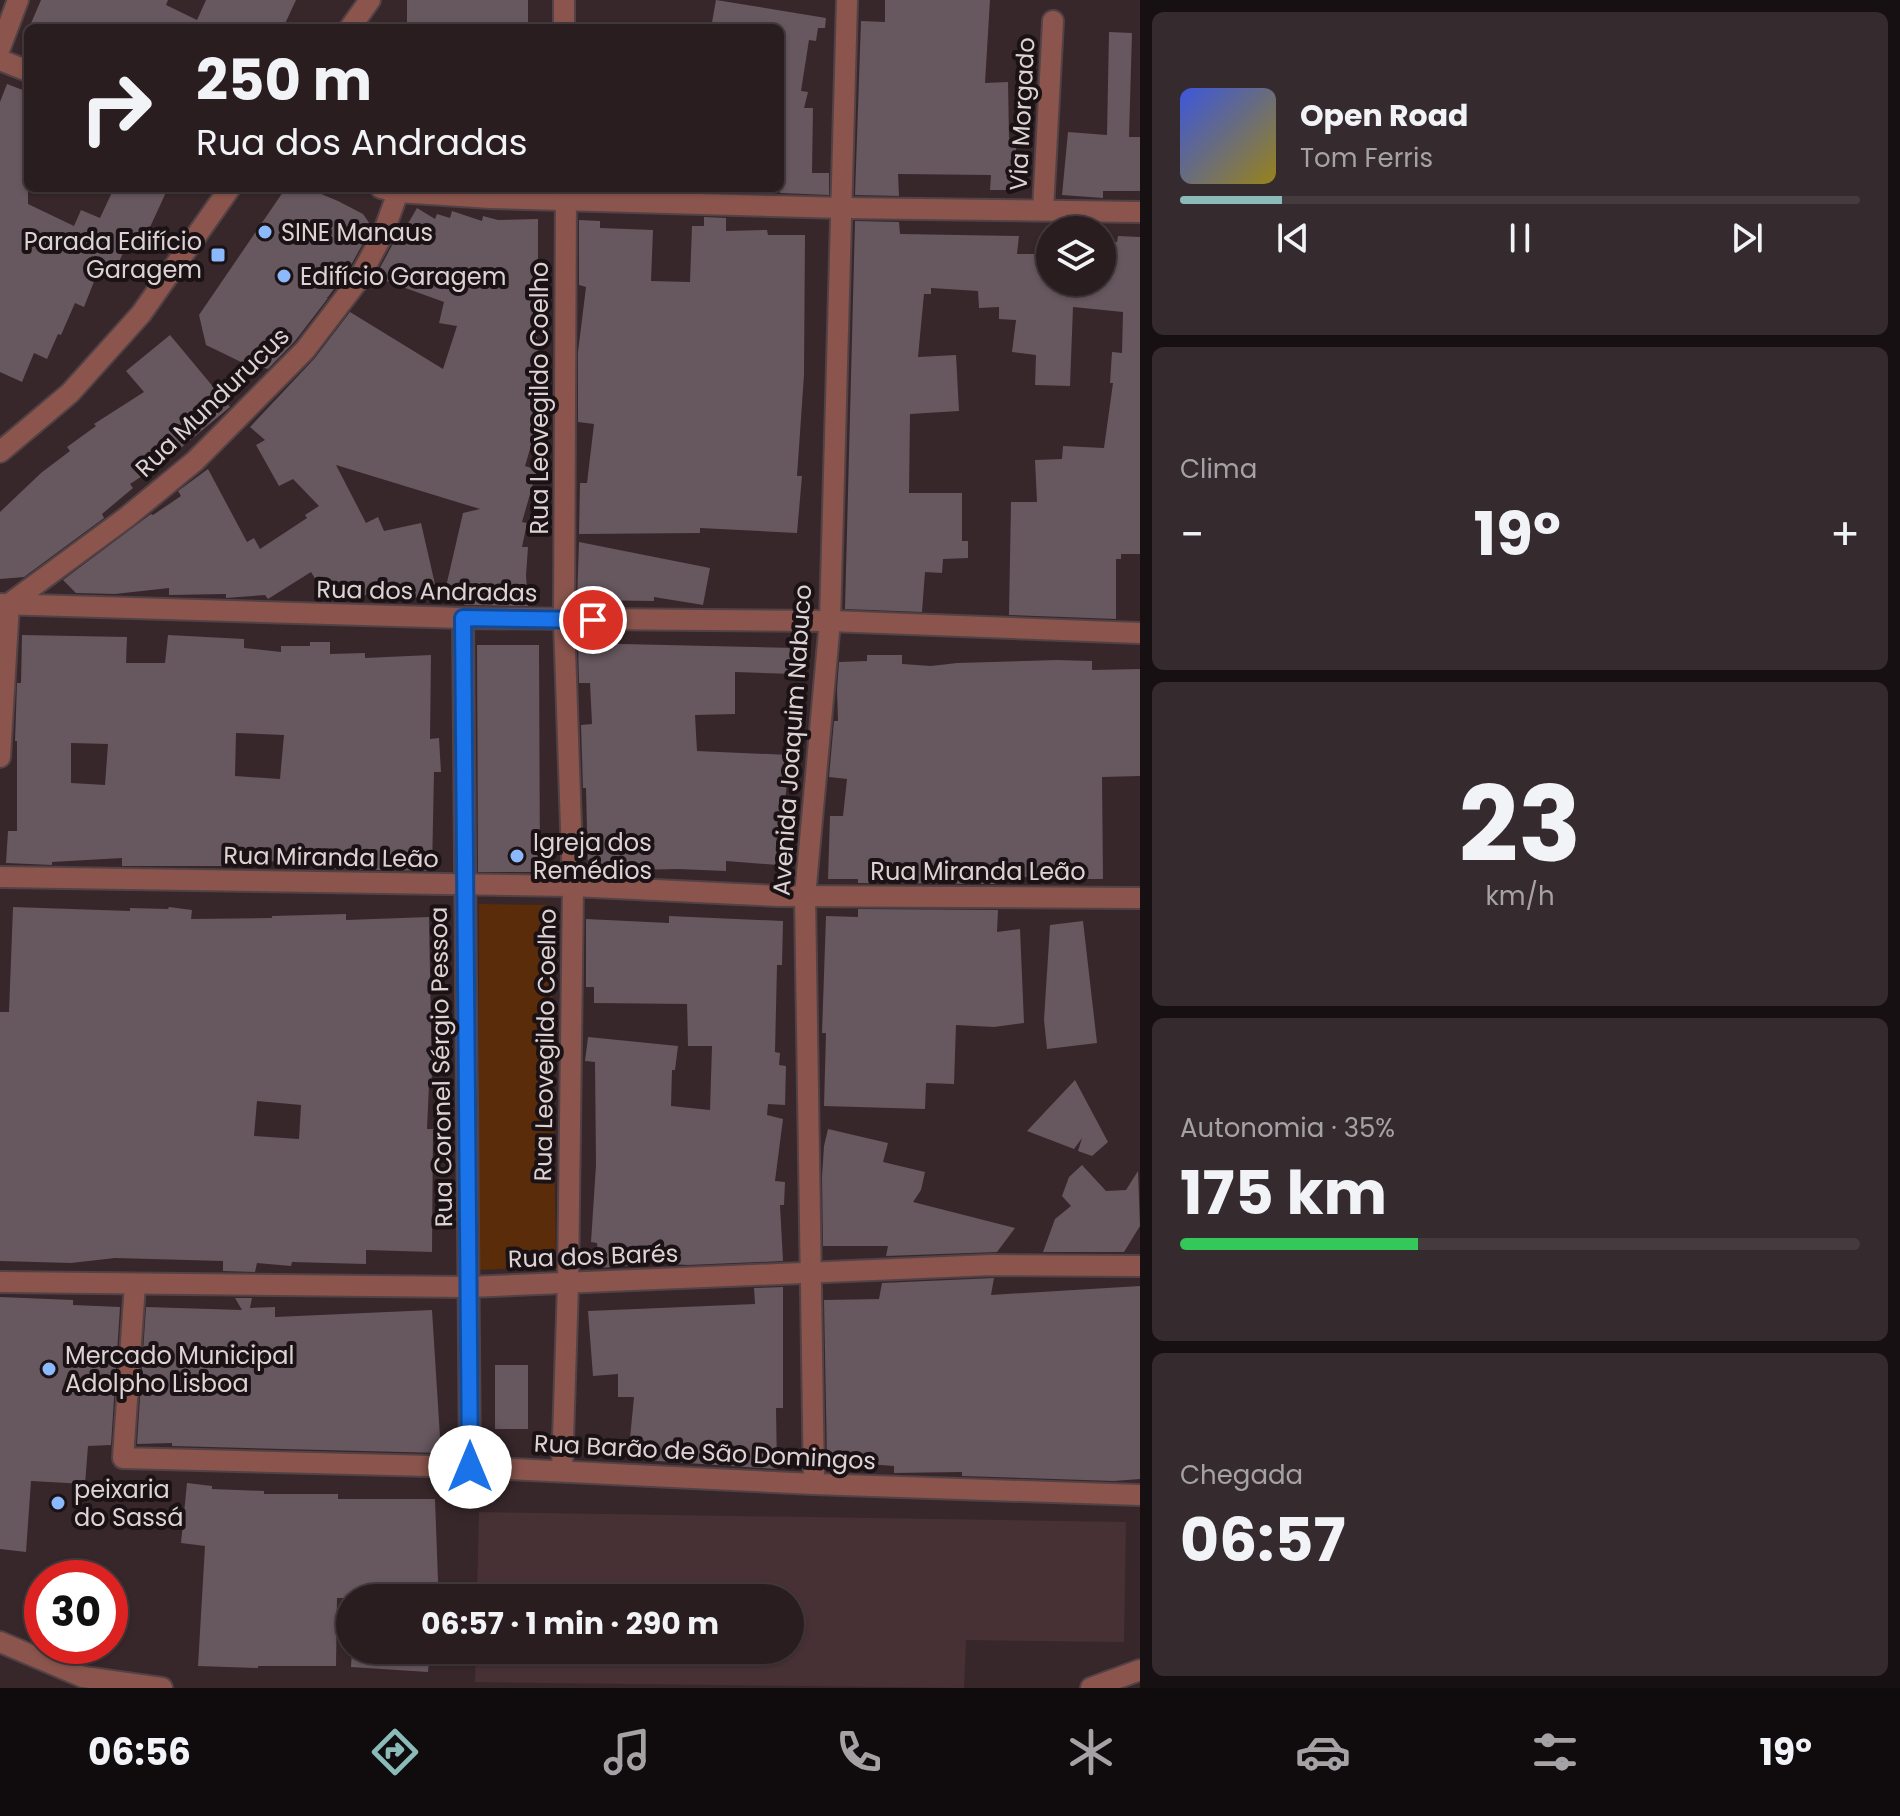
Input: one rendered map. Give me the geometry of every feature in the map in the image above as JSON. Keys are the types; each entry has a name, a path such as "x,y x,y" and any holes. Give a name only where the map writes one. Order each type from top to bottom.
{"street":[{"path":"0,48 18,0"},
{"path":"353,24 370,0"},
{"path":"564,0 564,24"},
{"name":"Avenida Joaquim Nabuco","path":"814,1484 805,896 830,621 847,0"},
{"name":"Via Morgado","path":"1043,210 1053,21"},
{"path":"0,60 24,69"},
{"path":"0,452 70,393 141,314 227,192"},
{"name":"Rua Mundurucus","path":"4,604 127,517 195,461 305,350 357,282 383,234 390,192"},
{"path":"415,192 491,198 566,194 842,208 1140,212"},
{"name":"Rua Leovegildo Coelho","path":"562,1471 568,1283 573,886 564,620 566,194"},
{"path":"0,757 4,604"},
{"name":"Rua dos Andradas","path":"4,604 463,618 830,621 1140,633"},
{"name":"Rua Coronel Sérgio Pessoa","path":"463,618 470,1467"},
{"name":"Rua Miranda Leão","path":"0,877 573,886 805,896 1140,898"},
{"name":"Rua dos Barés","path":"0,1282 469,1287 991,1265 1140,1266"},
{"name":"Rua Barão de São Domingos","path":"135,1284 123,1458 470,1467 814,1484 1140,1495"},
{"path":"0,1642 83,1677 162,1688"},
{"path":"1091,1688 1140,1670"}],"shaded area":[{"path":"479,904 551,905 556,1266 479,1270"},
{"path":"479,1512 1126,1522 1124,1642 966,1640 964,1688 475,1682 476,1664 804,1664 804,1584 477,1584"}],"building":[{"path":"41,0 168,0 166,5 197,20 206,0 296,0 285,24 31,24"},
{"path":"407,0 528,0 528,24 407,24"},
{"path":"716,0 826,18 825,28 818,28 816,41 809,40 801,91 808,92 804,108 813,108 812,173 829,173 829,195 780,193 784,192 784,24 712,24"},
{"path":"885,0 990,0 985,83 1008,82 1009,138 1016,138 1016,190 990,190 991,175 898,174 899,196 855,195 861,21 885,22"},
{"path":"1109,32 1132,33 1129,137 1140,137 1140,191 1103,191 1103,198 1062,195 1068,132 1107,135"},
{"path":"7,84 24,90 24,192 28,192 28,204 74,226 81,210 100,218 112,192 166,192 145,238 140,236 133,252 125,249 116,268 106,264 95,279 84,307 75,303 47,359 34,353 22,382 0,372 0,102"},
{"name":"Edifício Garagem","path":"283,192 316,192 363,214 372,227 328,298 295,341 268,369 241,362 206,345 199,315"},
{"path":"417,208 435,219 437,214 450,218 452,211 482,221 483,216 498,220 538,219 538,267 541,267 538,304 533,303 539,356 530,376 537,378 530,410 535,412 532,424 537,425 525,466 537,470 522,522 527,523 522,547 528,547 528,606 464,605 463,587 445,591 463,513 480,509 336,465 366,523 378,517 384,531 421,523 437,593 406,600 405,594 395,599 387,582 356,601 352,594 341,601 329,601 311,572 268,599 265,595 226,598 226,594 169,595 169,588 115,594 76,593 63,580 151,514 181,496 178,491 208,469 247,542 254,538 260,549 307,518 305,515 319,506 293,479 279,486 256,445 265,440 250,427 314,359 350,312 443,369 457,326 439,323 444,302 375,277"},
{"path":"704,217 726,218 726,231 767,230 768,235 805,235 804,375 797,476 802,476 797,533 700,528 700,533 579,534 580,483 587,483 594,424 578,422 578,352 586,287 579,285 579,220 600,221 600,228 653,230 651,281 690,282 692,226 704,226"},
{"path":"855,221 899,222 900,234 1019,236 1017,254 1036,254 1036,296 1116,296 1118,236 1140,237 1140,554 1121,554 1121,559 1116,559 1116,619 1009,615 1011,502 1037,502 1035,460 1062,459 1063,446 1104,448 1113,383 1110,383 1112,352 1122,353 1123,312 1073,307 1070,386 1035,385 1036,355 1012,352 1016,320 999,319 999,307 979,308 978,291 931,288 931,294 924,294 918,357 956,355 959,411 910,414 909,493 962,493 962,541 968,541 968,558 943,559 942,573 925,572 922,612 845,609"},
{"path":"170,335 230,407 165,461 130,484 133,488 102,514 104,518 24,577 0,579 0,512 41,473 70,451 67,447 96,426 94,424 144,392 126,371"},
{"path":"579,542 710,568 703,605 654,597 654,601 577,600"},
{"path":"22,635 127,637 126,663 165,663 168,635 244,639 244,648 281,652 281,646 330,642 330,654 365,653 365,658 431,655 430,739 439,738 441,772 434,772 432,871 326,869 326,864 233,859 233,866 122,866 122,858 52,862 52,865 6,863 8,831 17,831 15,741 17,683 21,683","holes":["236,733 284,735 280,779 235,776","71,743 108,744 105,785 71,783"]},
{"path":"578,643 797,648 795,674 735,672 735,714 695,715 697,751 790,755 778,865 726,861 726,871 588,871 581,725 592,724 590,683 579,683"},
{"path":"477,645 539,645 540,872 478,872"},
{"path":"867,655 902,655 902,664 931,666 1057,660 1092,661 1092,670 1140,669 1140,776 1102,777 1103,879 1076,879 1075,883 1017,876 1017,884 999,884 858,883 858,879 828,879 830,816 843,816 847,779 829,777 834,721 838,721 839,662 867,661"},
{"path":"13,907 130,911 130,908 169,907 192,910 191,919 346,914 346,920 429,917 432,1085 429,1085 427,1129 433,1129 432,1252 366,1250 366,1264 292,1262 291,1266 257,1263 255,1272 223,1271 223,1261 115,1258 71,1263 0,1261 0,1012 9,1012","holes":["257,1101 301,1105 299,1139 254,1136"]},
{"path":"858,909 998,910 997,932 1020,929 1024,1023 994,1027 956,1025 954,1084 926,1083 925,1109 824,1106 826,1033 822,1033 826,916 858,917"},
{"path":"669,916 783,921 782,965 777,965 775,1052 780,1053 779,1065 786,1066 785,1105 768,1104 767,1115 783,1119 775,1181 785,1182 784,1205 780,1205 783,1261 688,1265 634,1262 634,1265 599,1268 597,1243 591,1242 596,1165 595,1062 585,1061 588,1037 678,1046 675,1070 672,1070 671,1106 710,1110 712,1046 688,1046 687,1004 594,1003 594,987 586,987 586,919 669,923"},
{"path":"1083,921 1097,1043 1047,1049 1044,1020 1050,925"},
{"path":"1075,1080 1108,1142 1092,1156 1078,1151 1082,1138 1074,1149 1027,1131"},
{"path":"828,1129 888,1143 883,1162 925,1172 921,1190 913,1202 1015,1228 997,1252 886,1256 888,1246 823,1246 822,1177"},
{"path":"1082,1165 1106,1191 1126,1190 1138,1171 1140,1226 1124,1252 1043,1252 1055,1219 1071,1206 1062,1196 1069,1177"},
{"path":"994,1278 991,1295 1140,1286 1140,1479 1114,1481 962,1476 962,1472 894,1473 894,1466 827,1461 824,1300 879,1299 882,1283"},
{"path":"783,1287 783,1408 776,1408 777,1469 628,1459 634,1397 618,1397 618,1374 593,1376 588,1311 755,1304 754,1288"},
{"path":"0,1297 73,1300 73,1305 120,1307 111,1445 88,1446 85,1484 31,1481 26,1552 0,1549"},
{"path":"235,1298 252,1298 250,1308 275,1307 275,1317 432,1310 441,1453 137,1444 146,1307 242,1310"},
{"path":"495,1365 528,1365 528,1429 495,1429"},
{"path":"187,1483 212,1486 212,1489 264,1491 264,1494 338,1494 338,1499 435,1499 438,1584 336,1584 336,1666 198,1666 205,1546 181,1543"},
{"path":"351,1664 429,1664 428,1672 351,1667"}],"place":[{"name":"SINE Manaus","path":"265,232"},
{"name":"Parada Edifício Garagem","path":"218,255"},
{"name":"Edifício Garagem","path":"284,276"},
{"name":"Igreja dos Remédios","path":"517,856"},
{"name":"Mercado Municipal Adolpho Lisboa","path":"49,1369"},
{"name":"peixaria do Sassá","path":"58,1503"}],"route":[{"path":"470,1467 463,618 593,620"}]}
